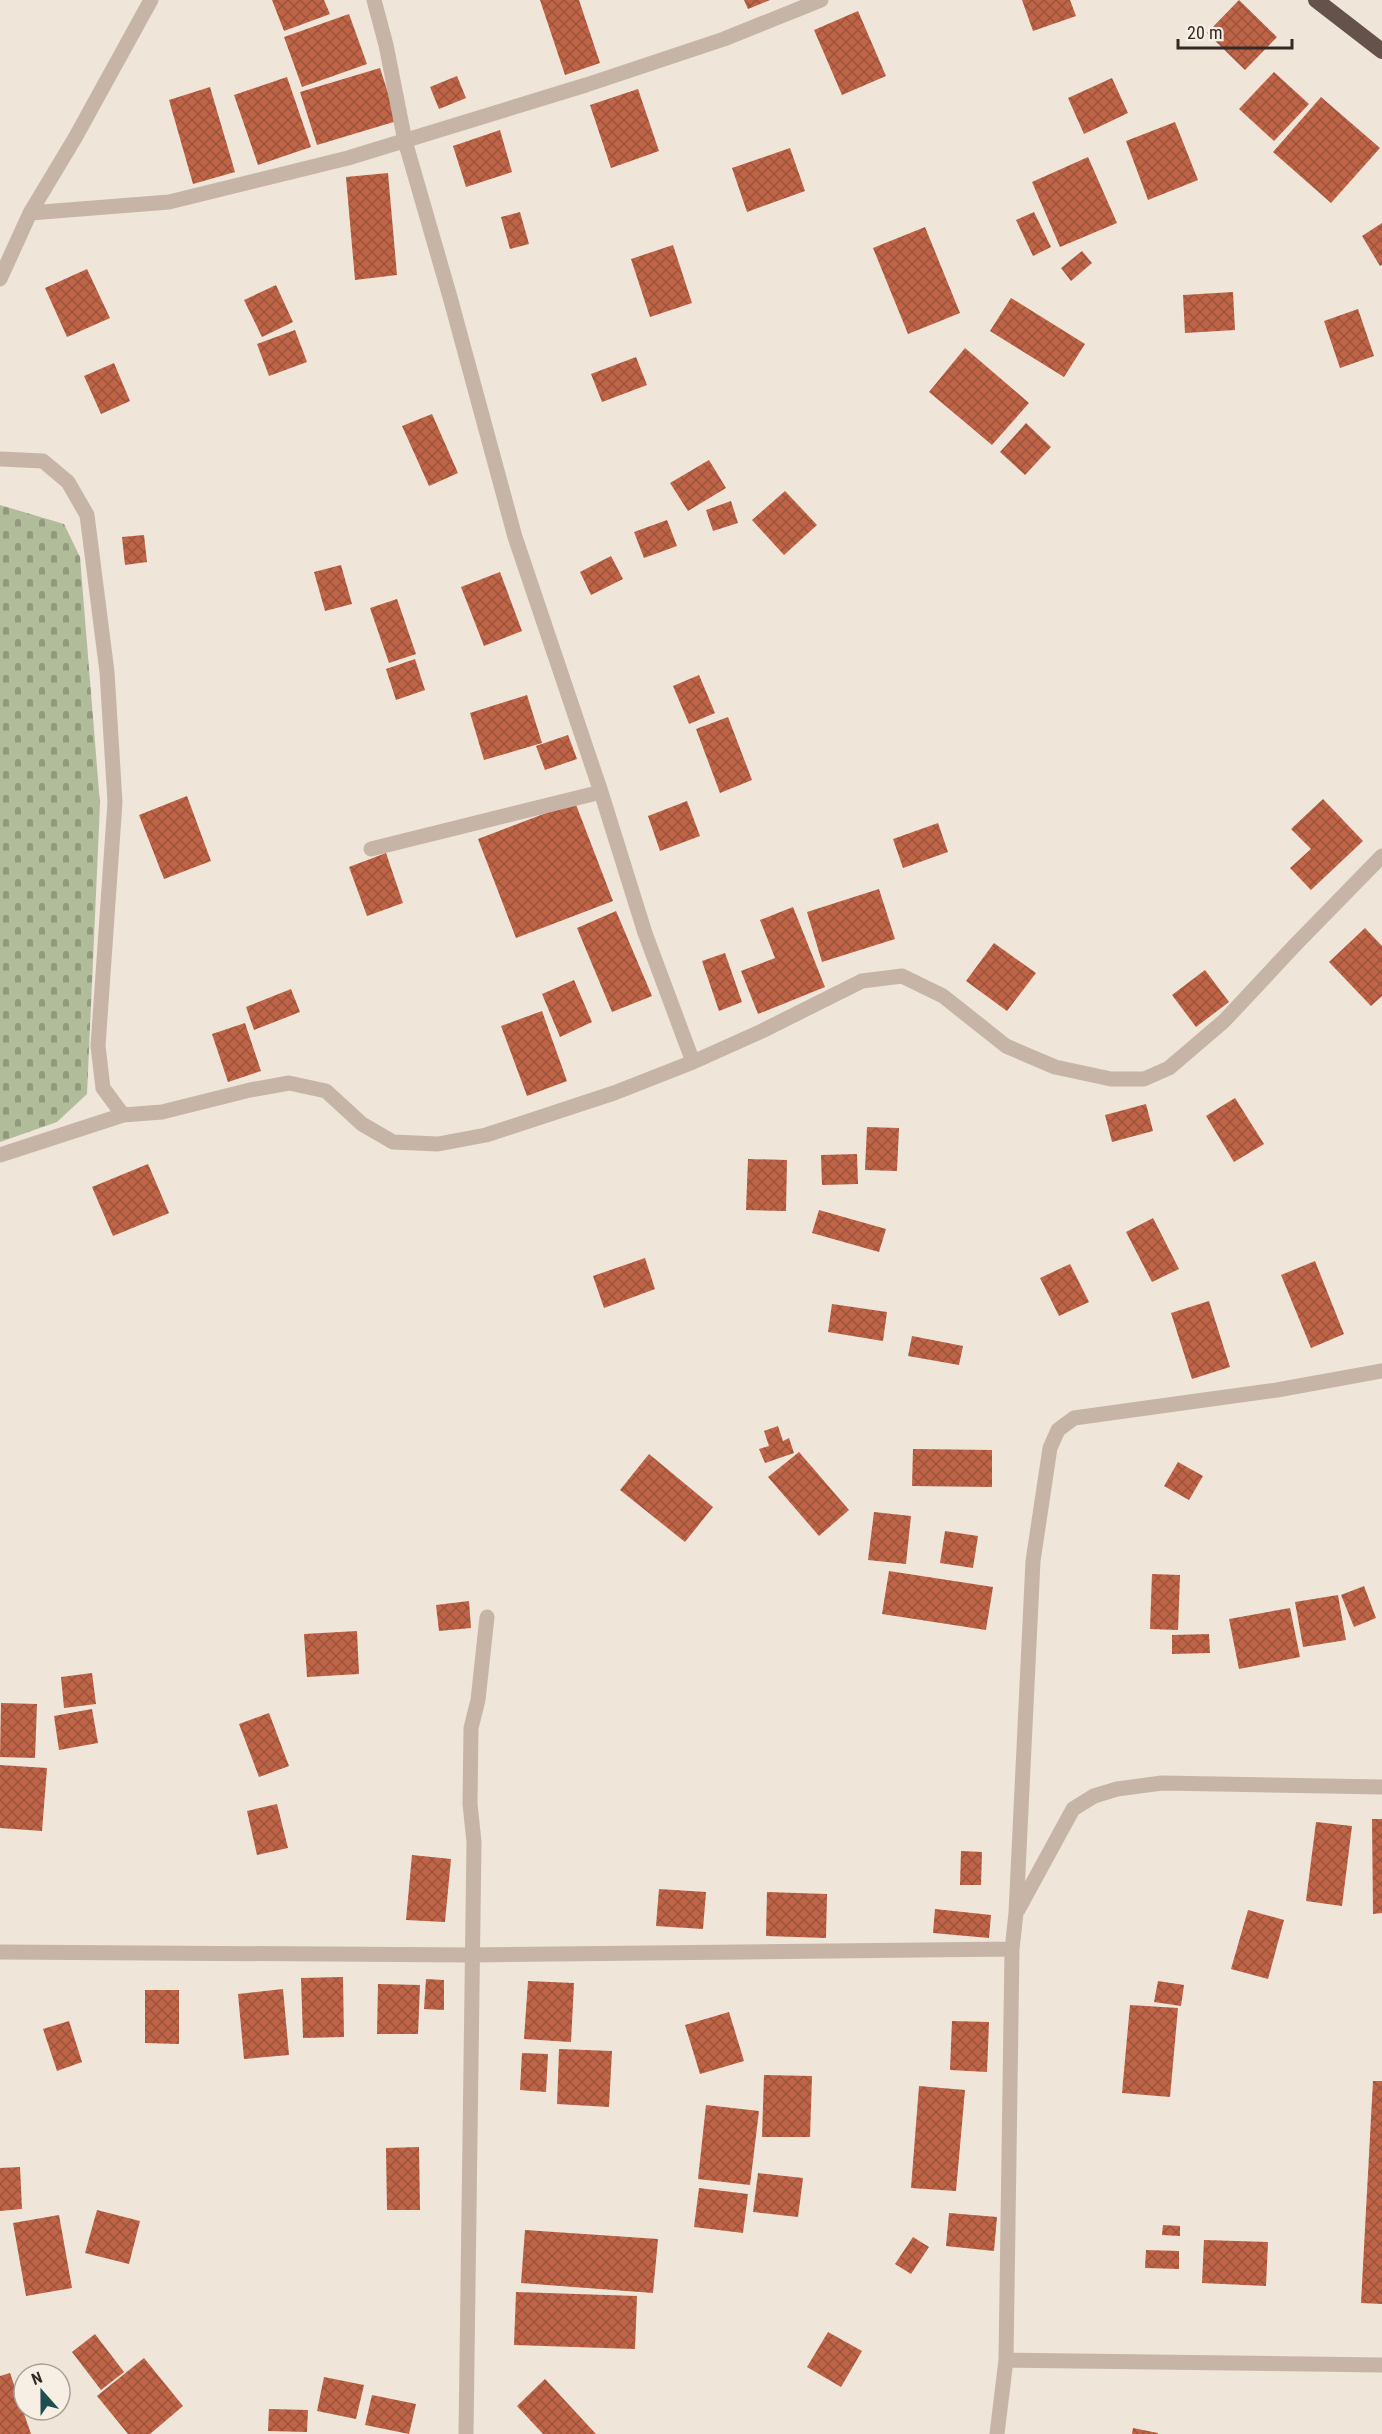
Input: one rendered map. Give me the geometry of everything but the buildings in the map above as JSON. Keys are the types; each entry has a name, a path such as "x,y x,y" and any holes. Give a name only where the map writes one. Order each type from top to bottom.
{"highway":[{"path":"1316,0 1382,51"}],"street":[{"path":"0,279 30,213 75,138 151,0"},
{"path":"374,0 386,45 405,141 515,537 601,792 645,933 693,1062"},
{"path":"30,213 169,202 405,141 703,46 821,0"},
{"path":"0,459 43,461 68,482 87,515 107,672 115,802 98,1046 103,1088 123,1115"},
{"path":"371,849 601,792"},
{"path":"0,1155 123,1115 162,1112 250,1090 289,1083 326,1091 362,1124 393,1142 438,1144 486,1135 614,1093 693,1062 762,1031 862,981 902,976 943,996 1006,1046 1055,1067 1111,1079 1144,1079 1169,1068 1224,1022 1382,856"},
{"path":"997,2434 1006,2360 1012,1949 1016,1913 1034,1561 1050,1448 1058,1430 1074,1418 1277,1390 1382,1371"},
{"path":"466,2434 474,1842 470,1804 471,1728 478,1700 487,1617"},
{"path":"1016,1913 1073,1809 1094,1796 1117,1788 1162,1783 1382,1787"},
{"path":"0,1952 471,1955 1012,1949"},
{"path":"1006,2360 1382,2366"}],"green space":[{"path":"0,505 64,524 80,557 100,804 87,1094 57,1122 0,1142"}]}
